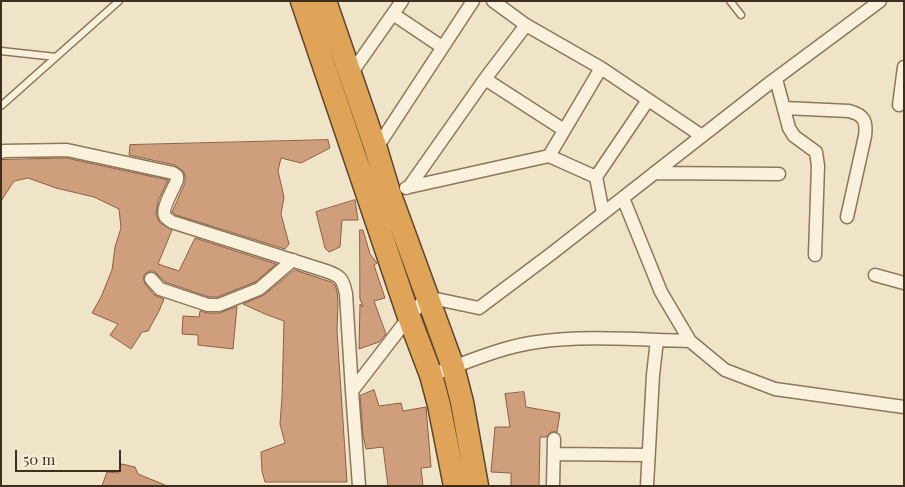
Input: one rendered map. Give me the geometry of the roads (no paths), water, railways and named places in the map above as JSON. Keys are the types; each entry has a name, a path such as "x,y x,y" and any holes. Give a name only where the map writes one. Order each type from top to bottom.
{"highway":[{"path":"302,1 409,317 431,375 455,486"},
{"path":"328,3 376,150 399,190 427,298 453,367 462,402 477,486"}],"street":[{"path":"329,83 350,75 402,1"},
{"path":"376,150 473,1"},
{"path":"493,1 526,25 601,68 702,136"},
{"path":"352,391 409,317 427,298 479,308 880,1"},
{"path":"393,14 442,47"},
{"path":"399,190 526,25"},
{"path":"900,106 904,67"},
{"path":"549,156 601,68"},
{"path":"485,79 564,130"},
{"path":"776,79 789,128 794,136 816,152 818,166 815,255"},
{"path":"603,213 596,177 648,100"},
{"path":"784,108 849,111 857,113 864,119 866,136 847,217"},
{"path":"1,152 4,150 67,150 173,173 177,180 164,213 166,218 172,222 293,260 340,277 346,294 359,486"},
{"path":"399,190 549,156 596,177"},
{"path":"654,173 779,174"},
{"path":"622,198 661,292 690,341 725,370 776,388 904,407"},
{"path":"151,280 160,289 208,305 219,305 259,288 293,260"},
{"path":"875,275 904,283"},
{"path":"431,375 495,352 536,342 581,338 690,341"},
{"path":"647,486 653,375 657,340"},
{"path":"553,486 554,438"},
{"path":"554,454 648,455"}],"lane":[{"path":"1,106 119,1"},
{"path":"730,1 741,15"},
{"path":"1,51 56,57"}]}
